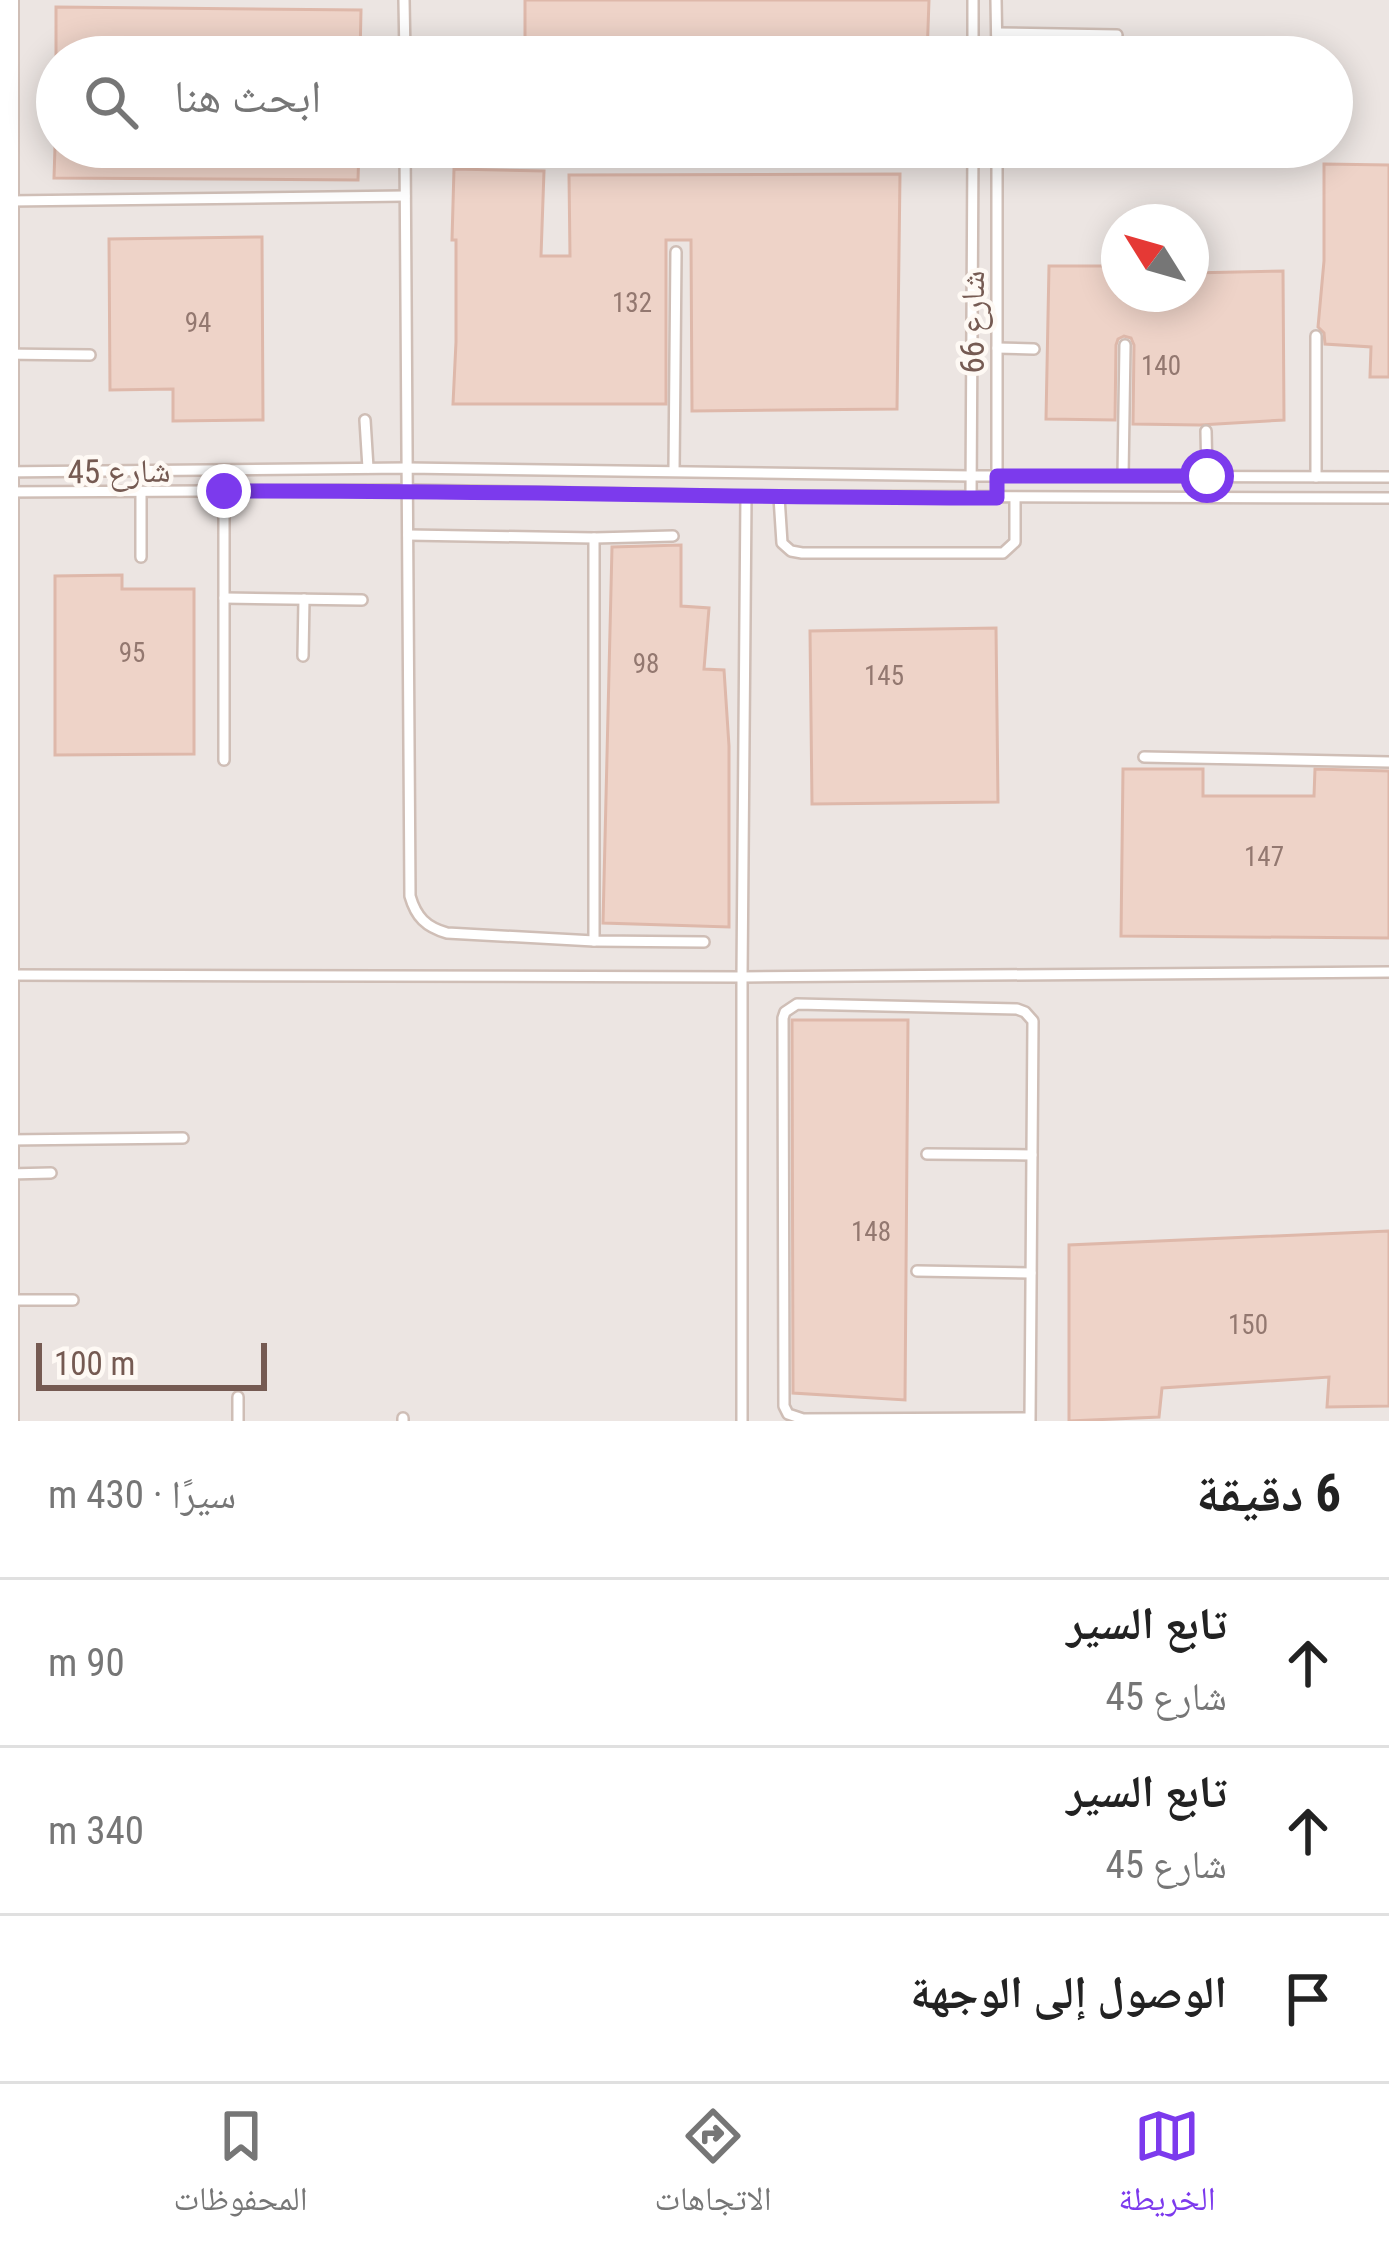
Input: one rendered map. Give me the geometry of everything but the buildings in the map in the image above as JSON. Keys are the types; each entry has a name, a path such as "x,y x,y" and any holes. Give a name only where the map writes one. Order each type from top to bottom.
{"street":[{"path":"9,0 4,482 9,1421"}],"lane":[{"path":"404,0 405,36"},
{"path":"973,0 973,36"},
{"path":"996,0 997,33 1117,35"},
{"path":"405,168 410,896 414,910 422,921 447,932 704,942"},
{"name":"شارع 66","path":"971,498 973,168"},
{"name":"شارع 66","path":"997,168 997,498"},
{"path":"9,201 406,196"},
{"path":"674,472 676,252"},
{"path":"1316,335 1316,477"},
{"path":"1123,476 1125,345"},
{"path":"997,348 1034,350"},
{"path":"5,354 90,355"},
{"path":"365,420 368,468"},
{"path":"1206,430 1207,476"},
{"name":"شارع 45","path":"4,482 407,467 1389,477"},
{"name":"شارع 45","path":"4,482 141,492 1389,498"},
{"path":"224,491 224,760"},
{"path":"141,492 142,556"},
{"path":"742,1421 746,496"},
{"path":"779,496 782,543 802,553 1003,553 1015,542 1015,498"},
{"path":"408,535 673,536"},
{"path":"594,538 594,941"},
{"path":"224,598 362,600"},
{"path":"303,656 304,599"},
{"path":"1144,757 1389,762"},
{"path":"5,988 1389,973"},
{"path":"797,1004 1025,1012 1033,1022 1031,1273 1030,1420 803,1419 788,1414 784,1406 785,1012 797,1004"},
{"path":"8,1139 183,1138"},
{"path":"927,1154 1032,1155"},
{"path":"9,1174 51,1173"},
{"path":"917,1271 1031,1273"},
{"path":"10,1300 73,1300"},
{"path":"238,1396 238,1421"}],"shaded area":[{"path":"0,0 1389,0 1389,1421 0,1421"}],"route":[{"path":"224,491 997,498 997,476 1207,476"}]}
